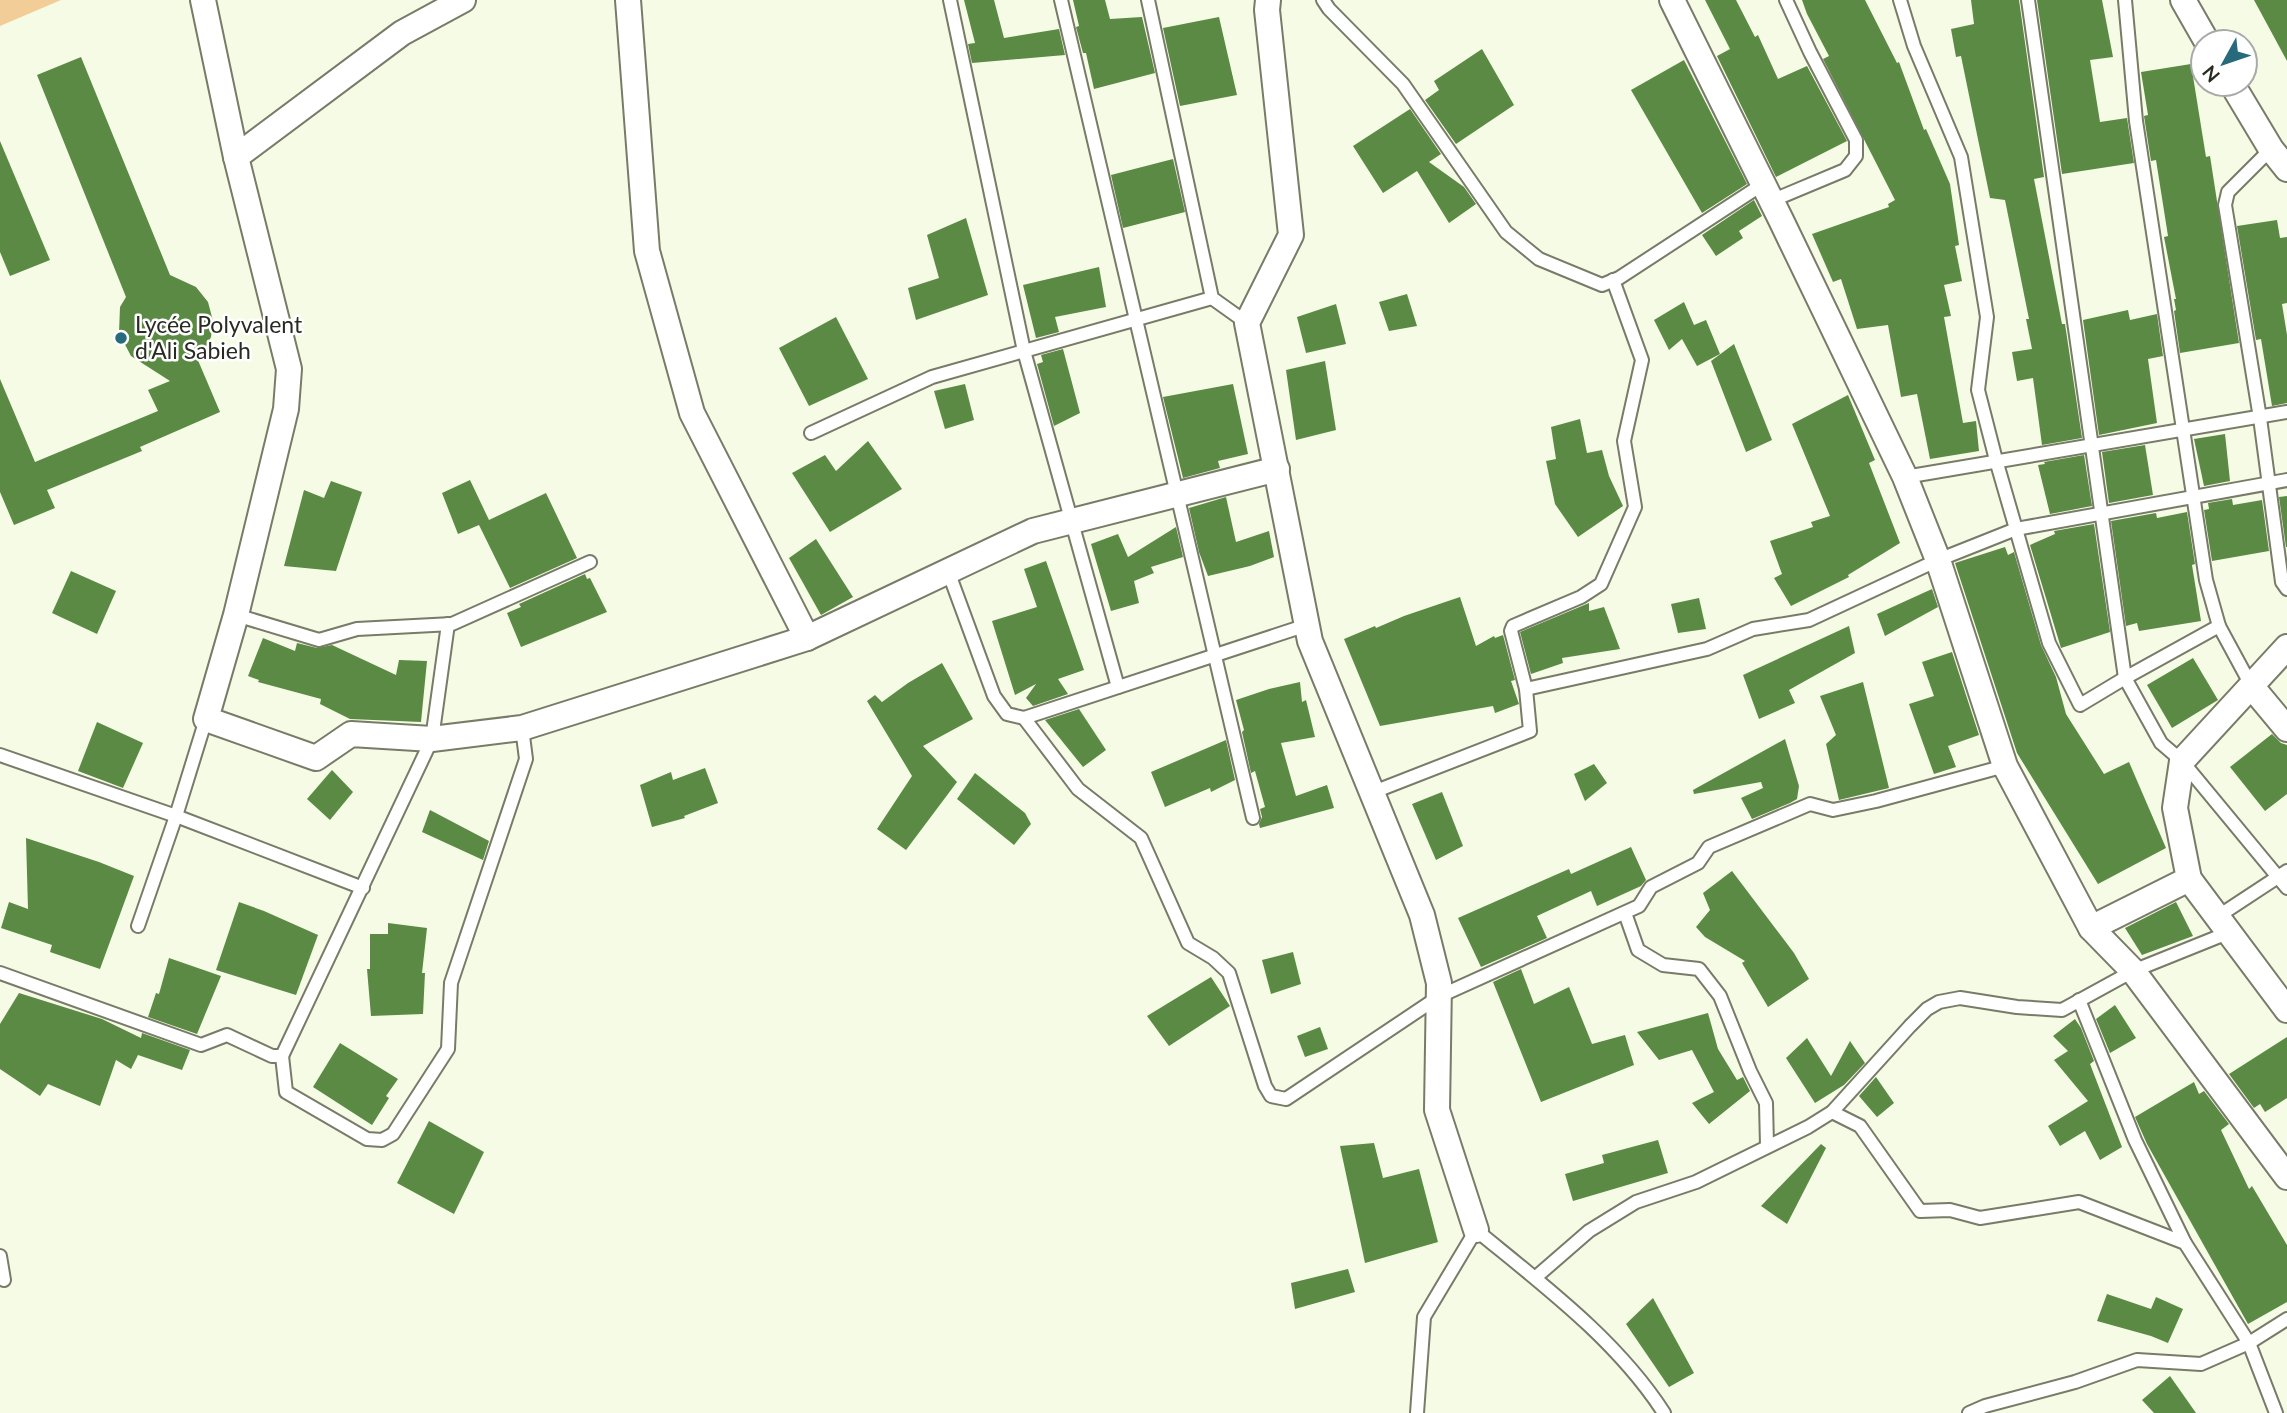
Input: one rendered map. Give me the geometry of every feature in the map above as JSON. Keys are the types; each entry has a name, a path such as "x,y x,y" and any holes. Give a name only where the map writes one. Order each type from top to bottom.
{"street":[{"path":"203,0 236,157 289,369 286,409 236,615 206,719 316,758 351,734 432,739 522,728 807,638 1033,531 1277,469"},
{"path":"236,157 402,33 463,0"},
{"path":"628,0 647,251 688,400 692,413 807,638"},
{"path":"1268,0 1291,235 1247,323 1310,641 1422,915 1439,983 1437,1110 1476,1230"},
{"path":"1672,0 1905,477 1938,560 2005,766 2091,928 2133,971 2287,1177"},
{"path":"2183,0 2199,28"},
{"path":"2240,98 2271,149 2287,169"},
{"path":"2287,647 2182,761 2175,808 2189,879 2287,1010"},
{"path":"2252,687 2287,729"},
{"path":"2091,928 2189,879"}],"lane":[{"path":"950,0 1024,351 1118,687"},
{"path":"1061,0 1254,818"},
{"path":"1148,0 1212,298 1247,323"},
{"path":"1323,0 1403,84 1506,232 1539,259 1602,285 1767,193 1845,170 1856,156 1856,140 1810,52 1787,0"},
{"path":"1900,0 1914,46 1961,157 1987,317 1978,390 2049,643 2080,705 2219,626"},
{"path":"1536,1277 1589,1231 1636,1202 1696,1182 1808,1127 1832,1112 1910,1026 1927,1009 1939,1002 1960,999 2062,1010 2223,924 2284,879 2182,761 2161,743 2125,678 2028,0"},
{"path":"2125,0 2136,121 2206,580 2219,626 2252,687"},
{"path":"2271,149 2228,192 2225,205 2260,418 2282,582 2287,589"},
{"path":"1371,793 1530,731 1526,690 1511,631 1513,626 1581,597 1601,583 1635,507 1624,441 1642,360 1613,281"},
{"path":"811,433 932,377 1212,298"},
{"path":"1905,477 2287,412"},
{"path":"1526,690 1707,649 1752,629 1809,620 1938,560 2016,529 2287,480"},
{"path":"236,615 319,639 357,629 448,624 590,562"},
{"path":"948,571 994,696 1007,713 1024,718 1307,625"},
{"path":"448,624 432,739 282,1056 286,1092 367,1139 382,1140 393,1134 448,1049 451,983 526,759 522,728"},
{"path":"1024,718 1078,789 1141,838 1188,943 1213,958 1228,973 1265,1086 1272,1096 1286,1099 1440,996 1639,906 1651,887 1698,863 1709,847 1810,804 1833,810 2005,766"},
{"path":"138,926 206,719"},
{"path":"0,755 176,816 363,888"},
{"path":"1625,913 1638,950 1662,965 1699,969 1720,996 1766,1103 1767,1146"},
{"path":"0,973 201,1045 227,1035 272,1056 282,1056"},
{"path":"2079,1000 2135,1140 2185,1242 2249,1343 2276,1413"},
{"path":"1832,1112 1860,1126 1920,1211 1950,1210 1980,1218 2079,1202 2185,1242"},
{"path":"1417,1413 1424,1317 1476,1230 1536,1277 1605,1342 1649,1390 1664,1413"},
{"path":"0,1256 4,1280"},
{"path":"1969,1413 2137,1360 2201,1364 2249,1343 2287,1319"}],"shaded area":[{"path":"0,0 61,0 0,26"}],"building":[{"path":"964,0 994,0 1004,38 1059,29 1065,55 972,63 968,44 975,43"},
{"path":"1073,0 1105,0 1110,19 1142,17 1155,73 1094,89 1086,53 1083,53 1076,27 1079,26"},
{"path":"1705,0 1736,0 1755,37 1758,35 1778,79 1807,66 1847,141 1776,177 1717,56 1730,49"},
{"path":"1802,0 1865,0 1897,63 1899,62 1924,130 1926,129 1950,184 1959,245 1955,246 1962,281 1944,285 1951,316 1944,317 1963,423 1976,421 1979,451 1930,459 1917,394 1901,397 1888,325 1857,329 1841,279 1833,282 1812,234 1889,207 1888,204 1895,200 1823,59 1829,56"},
{"path":"1971,0 2019,0 2044,177 2034,179 2062,324 2065,324 2082,438 2042,445 2033,378 2017,381 2012,352 2032,349 2026,319 2029,319 2005,200 1990,198 1961,56 1956,57 1951,29 1974,24"},
{"path":"2037,0 2102,0 2113,57 2090,60 2100,122 2127,118 2134,163 2062,174"},
{"path":"2254,0 2287,0 2287,61"},
{"path":"1219,17 1237,95 1180,106 1163,28"},
{"path":"1482,49 1514,105 1456,144 1425,100 1439,90 1434,81"},
{"path":"81,57 170,275 196,287 208,302 213,321 211,337 197,358 220,412 140,447 142,451 47,490 55,508 14,525 0,492 0,379 35,462 158,411 148,390 170,381 131,356 119,333 120,307 126,297 37,75"},
{"path":"1684,60 1747,184 1702,213 1631,90"},
{"path":"2189,64 2189,98 2196,98 2206,157 2210,156 2239,343 2180,353 2174,311 2176,299 2164,237 2168,236 2156,160 2151,161 2144,116 2148,115 2141,72"},
{"path":"1410,109 1441,154 1429,162 1464,187 1476,204 1449,223 1417,171 1383,193 1353,146"},
{"path":"0,141 50,260 10,276 0,252"},
{"path":"1173,159 1185,212 1123,228 1111,175"},
{"path":"1754,200 1762,216 1739,231 1743,238 1716,256 1702,235"},
{"path":"966,218 988,295 916,320 908,288 939,278 927,235"},
{"path":"2277,220 2280,238 2287,237 2287,303 2282,304 2287,335 2287,403 2272,406 2261,339 2256,340 2237,226"},
{"path":"1099,267 1106,307 1055,317 1059,332 1036,338 1023,285"},
{"path":"1407,294 1417,326 1389,331 1379,302"},
{"path":"1684,302 1694,325 1706,320 1720,354 1697,366 1682,339 1669,350 1654,320"},
{"path":"1336,304 1346,344 1306,353 1297,317"},
{"path":"2128,310 2130,320 2157,314 2163,356 2148,359 2157,423 2099,435 2083,320"},
{"path":"836,317 868,379 809,406 779,348"},
{"path":"1734,344 1772,440 1746,452 1711,361"},
{"path":"1063,349 1080,413 1054,426 1037,364 1043,362 1041,355"},
{"path":"1325,361 1336,430 1296,440 1286,370"},
{"path":"965,384 974,420 945,429 934,391"},
{"path":"1233,384 1248,454 1218,461 1220,468 1183,478 1163,397"},
{"path":"1848,395 1875,460 1869,463 1900,543 1848,575 1849,577 1791,606 1774,578 1782,574 1770,541 1813,527 1811,522 1830,516 1792,424"},
{"path":"1580,419 1587,453 1602,450 1609,476 1623,506 1578,537 1555,504 1546,461 1556,459 1551,427"},
{"path":"2225,434 2230,481 2204,486 2194,439"},
{"path":"868,441 902,489 830,532 792,473 825,455 836,471"},
{"path":"2145,445 2153,495 2109,503 2102,452"},
{"path":"2084,455 2092,506 2050,514 2038,465"},
{"path":"470,480 489,520 546,493 577,558 510,588 479,525 458,534 442,493"},
{"path":"331,481 362,492 336,571 284,566 304,490 324,498"},
{"path":"2287,496 2287,547 2286,547 2279,497"},
{"path":"1226,497 1236,542 1269,531 1274,557 1208,576 1199,552 1189,508"},
{"path":"2232,499 2233,505 2262,500 2269,551 2212,561 2204,510 2209,509 2208,503"},
{"path":"2187,512 2201,621 2139,631 2137,623 2126,626 2111,521 2156,513 2157,518"},
{"path":"2094,524 2110,632 2061,648 2030,545 2055,534 2054,531"},
{"path":"1176,527 1183,557 1151,567 1154,573 1134,581 1139,603 1111,611 1091,544 1118,534 1128,557"},
{"path":"816,539 853,597 821,615 789,558"},
{"path":"2005,547 2008,555 2014,552 2041,645 2056,677 2066,714 2104,774 2129,762 2166,848 2098,884 2017,753 1955,563"},
{"path":"1046,561 1084,670 1058,679 1068,694 1033,706 1026,698 1036,684 1015,695 992,621 1037,607 1024,569"},
{"path":"71,571 116,591 97,634 52,613"},
{"path":"585,574 587,579 590,578 607,612 521,647 507,613 521,607 519,604"},
{"path":"1932,589 1938,607 1885,636 1877,614"},
{"path":"1460,597 1476,646 1494,636 1503,635 1515,680 1511,681 1519,704 1495,713 1493,706 1380,726 1344,639"},
{"path":"1699,598 1706,629 1678,633 1671,604"},
{"path":"1589,603 1589,611 1604,607 1620,649 1562,658 1563,663 1531,674 1520,632"},
{"path":"1849,626 1855,653 1789,690 1795,703 1759,719 1743,675"},
{"path":"263,638 295,651 297,643 317,648 332,645 396,675 399,660 427,661 421,722 350,719 320,704 321,699 258,682 259,680 248,676"},
{"path":"1952,652 1979,735 1948,746 1956,767 1934,774 1909,704 1934,696 1922,662"},
{"path":"2193,658 2218,700 2172,728 2147,685"},
{"path":"942,663 973,719 923,746 957,782 906,850 877,829 912,776 867,701 875,695 882,702"},
{"path":"1300,682 1302,702 1306,700 1315,737 1281,743 1296,796 1327,785 1334,808 1260,828 1260,809 1265,807 1255,771 1251,773 1236,700"},
{"path":"1863,682 1889,788 1839,800 1826,744 1836,735 1820,696"},
{"path":"1079,709 1106,750 1083,767 1045,720"},
{"path":"97,722 143,743 123,788 78,771"},
{"path":"2272,734 2287,745 2287,794 2265,811 2230,767"},
{"path":"1785,739 1799,786 1797,799 1752,819 1741,798 1763,788 1761,782 1694,794 1693,790"},
{"path":"1226,740 1235,780 1211,792 1210,788 1165,807 1151,772"},
{"path":"1594,764 1607,783 1585,801 1574,774"},
{"path":"705,768 718,803 684,816 685,818 652,827 640,785 671,772 673,780"},
{"path":"332,770 353,792 330,820 307,799"},
{"path":"975,773 1025,813 1031,824 1014,845 957,799"},
{"path":"1442,792 1463,846 1436,860 1412,804"},
{"path":"430,810 489,841 483,860 422,832"},
{"path":"26,838 134,876 100,969 50,952 52,945 1,928 9,902 28,909"},
{"path":"1631,847 1646,880 1641,886 1597,906 1591,891 1537,916 1547,938 1481,967 1458,918 1569,869 1571,874"},
{"path":"1732,871 1794,953 1809,979 1768,1007 1742,963 1745,961 1705,937 1696,927 1710,910 1703,893"},
{"path":"239,902 318,935 296,995 216,970"},
{"path":"2176,902 2193,936 2142,955 2125,928"},
{"path":"388,923 427,928 422,973 425,973 423,1014 371,1016 367,969 370,969 370,934 388,934"},
{"path":"1293,952 1301,984 1271,994 1262,960"},
{"path":"169,958 221,976 197,1034 148,1017 156,993 159,994"},
{"path":"1521,969 1534,1004 1569,987 1592,1044 1625,1035 1634,1065 1541,1102 1493,982"},
{"path":"1211,977 1230,1006 1169,1046 1147,1016"},
{"path":"19,993 102,1019 141,1038 142,1033 190,1050 182,1070 138,1055 131,1069 116,1060 100,1106 48,1084 40,1096 0,1069 0,1024"},
{"path":"2115,1005 2136,1038 2110,1053 2096,1019"},
{"path":"1708,1013 1718,1049 1737,1080 1743,1077 1750,1091 1709,1124 1692,1103 1714,1092 1692,1050 1659,1060 1637,1032"},
{"path":"2075,1019 2094,1061 2090,1064 2122,1147 2100,1160 2085,1131 2060,1146 2048,1126 2088,1101 2054,1060 2068,1051 2053,1036"},
{"path":"1320,1027 1328,1049 1305,1057 1297,1036"},
{"path":"2287,1037 2287,1098 2265,1112 2260,1104 2254,1108 2229,1074"},
{"path":"1807,1038 1831,1076 1850,1041 1865,1063 1844,1085 1815,1103 1786,1058"},
{"path":"340,1043 398,1079 372,1125 313,1087"},
{"path":"1876,1077 1894,1103 1877,1117 1859,1096"},
{"path":"2194,1082 2199,1094 2204,1091 2229,1124 2221,1130 2249,1189 2252,1186 2287,1245 2287,1302 2248,1324 2147,1144 2135,1117"},
{"path":"429,1121 484,1152 454,1214 397,1183"},
{"path":"1658,1140 1668,1173 1573,1201 1565,1174 1604,1163 1602,1155"},
{"path":"1374,1143 1383,1178 1419,1169 1438,1242 1365,1263 1340,1146"},
{"path":"1821,1144 1826,1148 1787,1224 1761,1206"},
{"path":"1348,1269 1355,1292 1295,1309 1291,1283"},
{"path":"2107,1294 2151,1309 2156,1297 2183,1309 2168,1343 2097,1321"},
{"path":"1653,1298 1694,1373 1669,1387 1626,1324"},
{"path":"2170,1376 2196,1413 2154,1413 2142,1400"}],"place":[{"name":"Lycée Polyvalent d'Ali Sabieh","path":"121,338"}]}
